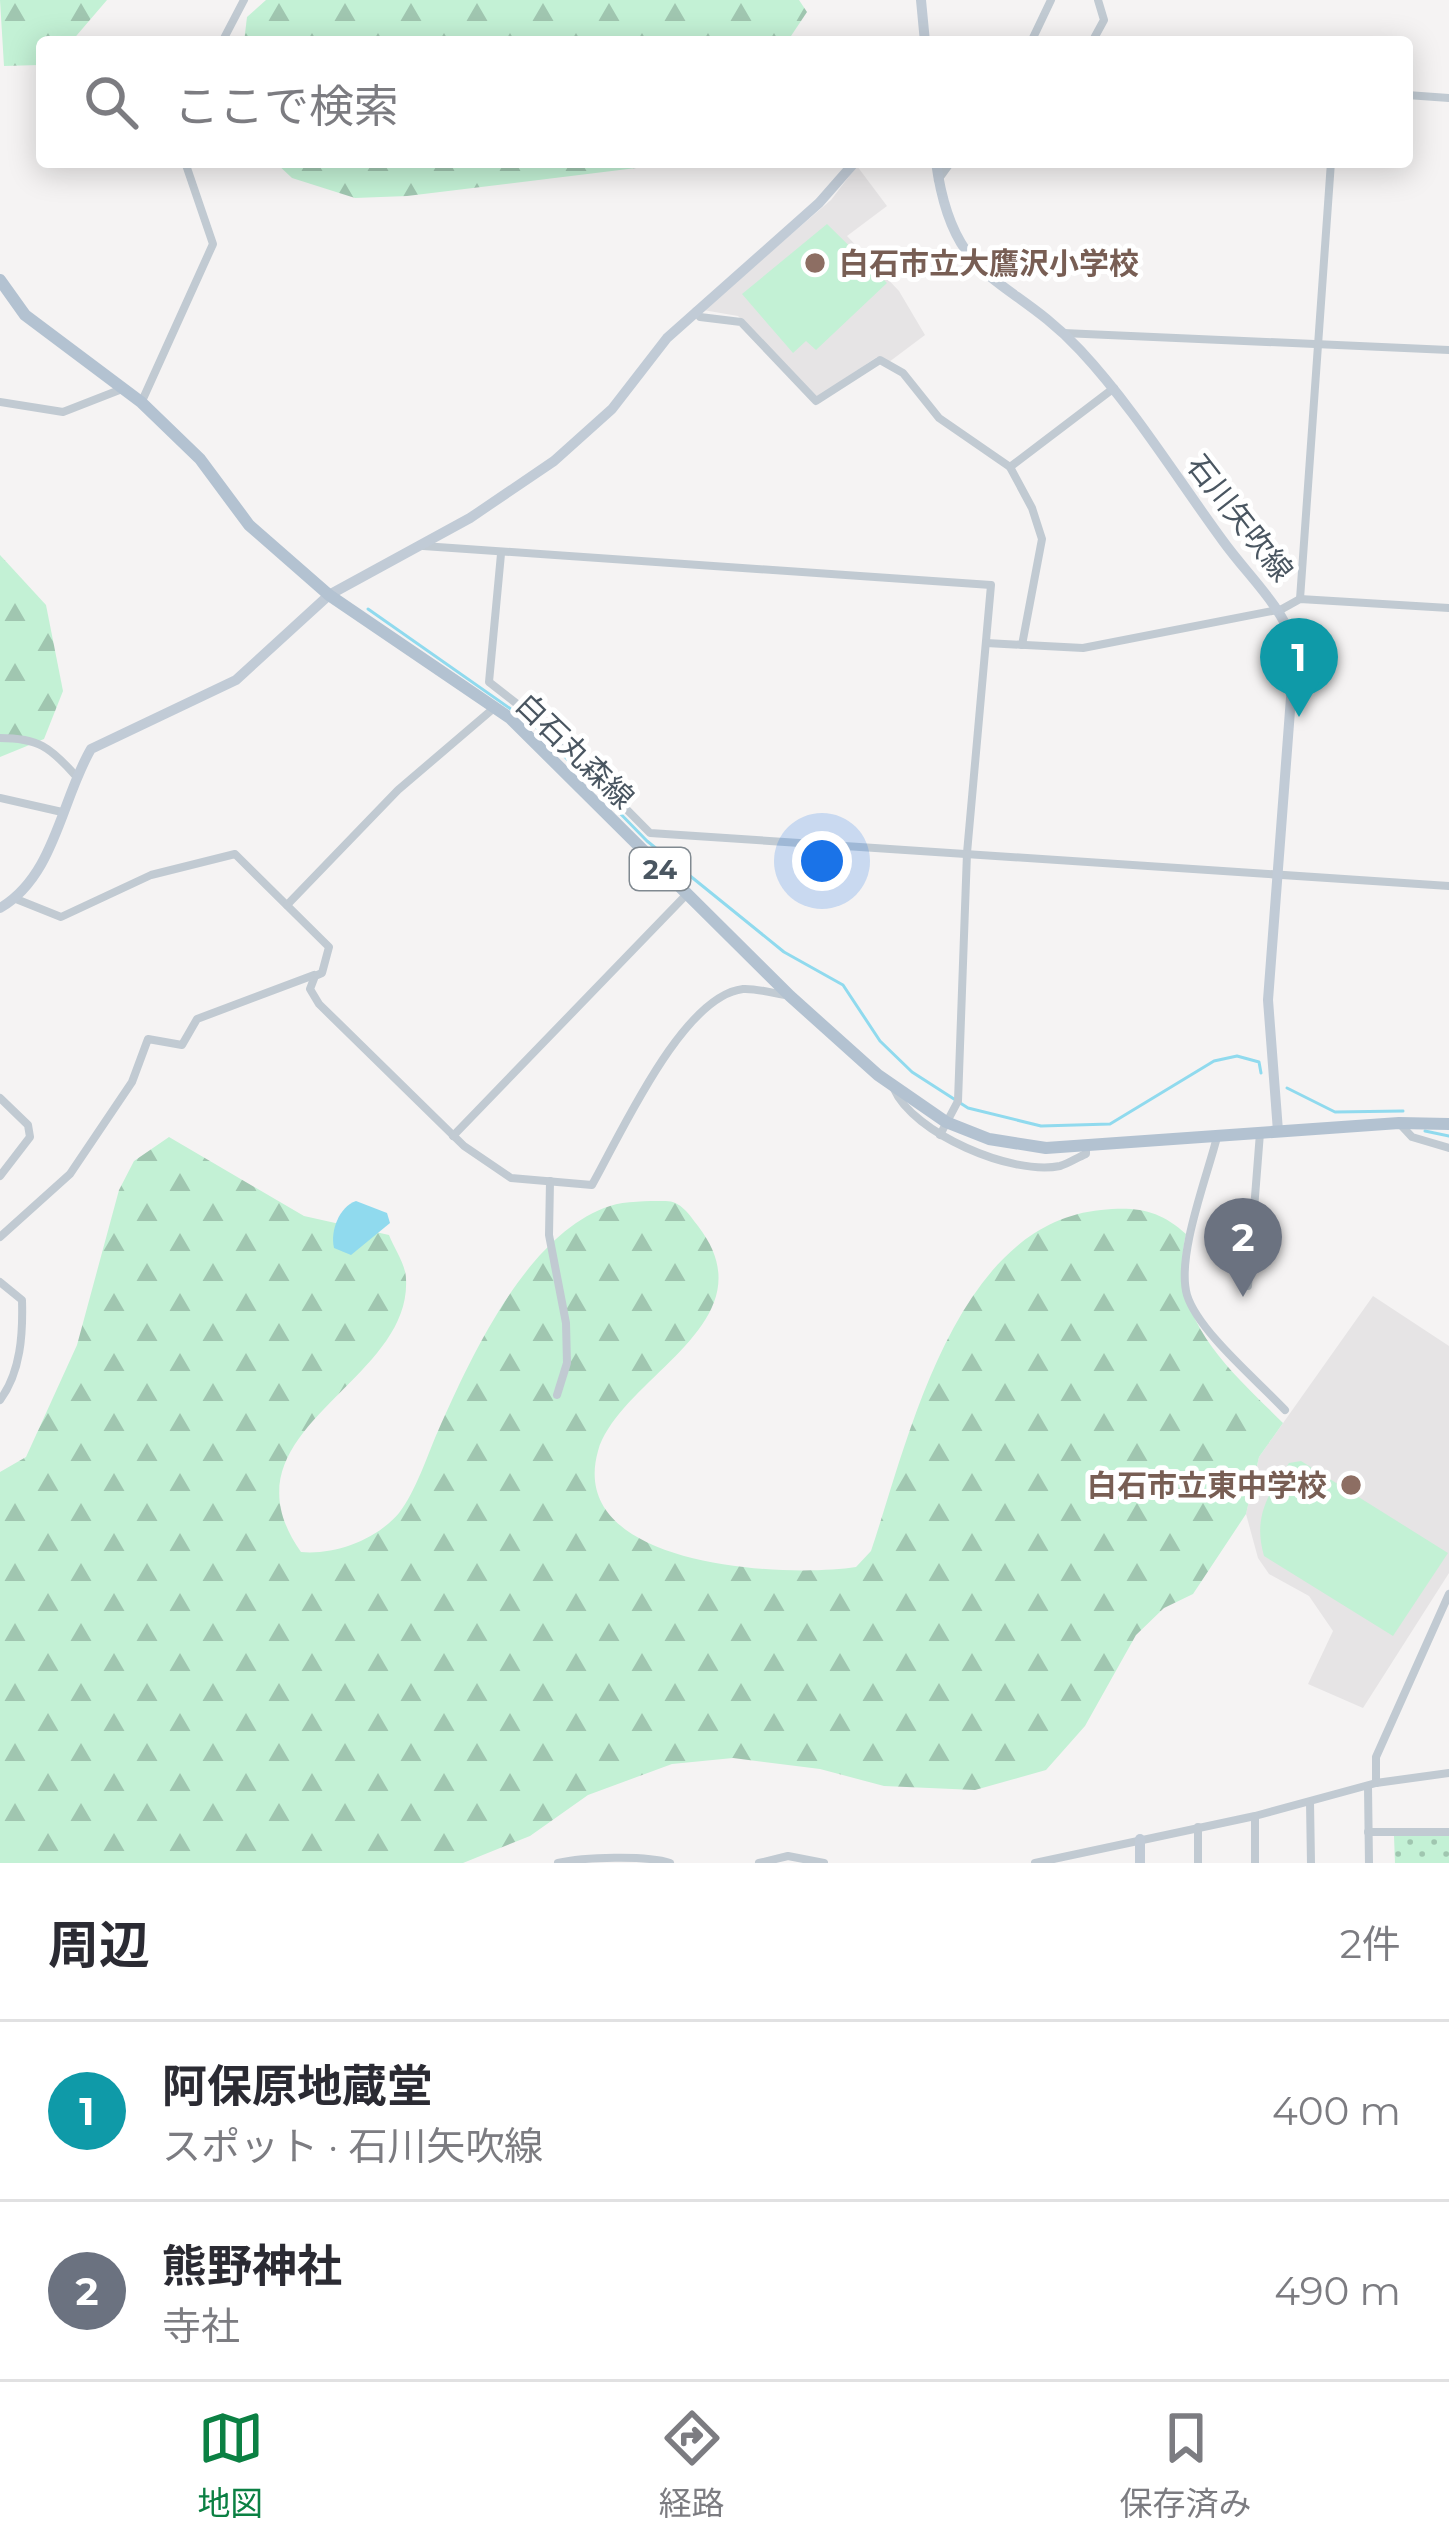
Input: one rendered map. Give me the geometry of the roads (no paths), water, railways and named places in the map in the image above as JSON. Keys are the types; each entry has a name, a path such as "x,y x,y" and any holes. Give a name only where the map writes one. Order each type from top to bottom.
{"main road":[{"name":"白石丸森線","path":"0,280 25,314 141,402 200,459 249,524 328,595 496,706 790,996 943,1128 1022,1146 1086,1148 1400,1123 1449,1124"}],"street":[{"path":"225,36 244,0"},
{"path":"922,0 925,36"},
{"path":"1034,36 1051,0"},
{"path":"1095,36 1104,20 1098,0"},
{"path":"1413,95 1449,98"},
{"path":"141,402 213,244 187,168"},
{"path":"0,908 16,899 55,838 75,775 91,749 114,734 236,680 328,595 470,518 554,461 612,409 696,311 819,203 850,168"},
{"name":"石川矢吹線","path":"937,168 964,254 985,277 1064,333 1114,388 1239,562 1282,610 1295,645 1268,1000 1278,1132"},
{"path":"938,180 947,168"},
{"path":"1300,598 1331,168"},
{"path":"696,311 700,316 741,322 815,401 880,360 903,373 939,418 1010,466 1042,539 1022,645"},
{"path":"1064,333 1318,340 1449,350"},
{"path":"1010,466 1114,388"},
{"path":"0,402 63,412 122,389"},
{"path":"416,545 991,585 967,854 957,1104 943,1128"},
{"path":"502,554 489,682 539,722 650,833 1449,886"},
{"path":"986,643 1083,648 1282,610 1300,598 1449,608"},
{"path":"286,905 398,790 496,706"},
{"path":"0,737 34,738 51,747 75,775"},
{"path":"0,798 62,812"},
{"path":"16,899 61,916 119,887 229,852 329,947 322,973"},
{"path":"453,1136 686,895"},
{"path":"322,973 314,976 310,989 319,1004 453,1136 511,1178 592,1185 682,1031 704,1009 743,989 790,996"},
{"path":"0,1238 70,1174 132,1082 148,1039 182,1045 196,1019 322,973"},
{"path":"0,1098 28,1125 30,1137 0,1176"},
{"path":"1400,1123 1412,1137 1449,1148"},
{"path":"1248,1286 1260,1133"},
{"path":"1217,1138 1187,1257 1187,1295 1199,1316 1285,1410"},
{"path":"550,1181 549,1235 566,1323 567,1364 557,1395"},
{"path":"0,1282 22,1300 22,1329 12,1377 0,1400"},
{"path":"1369,1863 1376,1757 1449,1594"},
{"path":"1035,1863 1255,1816 1372,1785 1449,1773"},
{"path":"1310,1802 1311,1863"},
{"path":"1255,1816 1255,1863"},
{"path":"1198,1827 1198,1863"},
{"path":"1368,1832 1449,1832"},
{"path":"1140,1839 1140,1863"},
{"path":"558,1863 611,1862 637,1854 670,1863"},
{"path":"758,1863 788,1856 824,1863"}],"water":[{"path":"356,1201 387,1213 390,1223 351,1255 334,1248 333,1234 341,1214"}],"waterway":[{"path":"368,609 535,726 647,841 784,952 843,985 880,1041 912,1072 968,1108 1041,1126 1110,1124 1214,1061 1237,1056 1259,1062 1261,1073"},
{"path":"1287,1088 1335,1112 1403,1111"},
{"path":"1425,1131 1449,1136"}],"place":[{"name":"白石市立大鷹沢小学校","path":"815,263"},
{"name":"阿保原地蔵堂","path":"1299,717"},
{"name":"熊野神社","path":"1243,1297"},
{"name":"白石市立東中学校","path":"1351,1485"}]}
